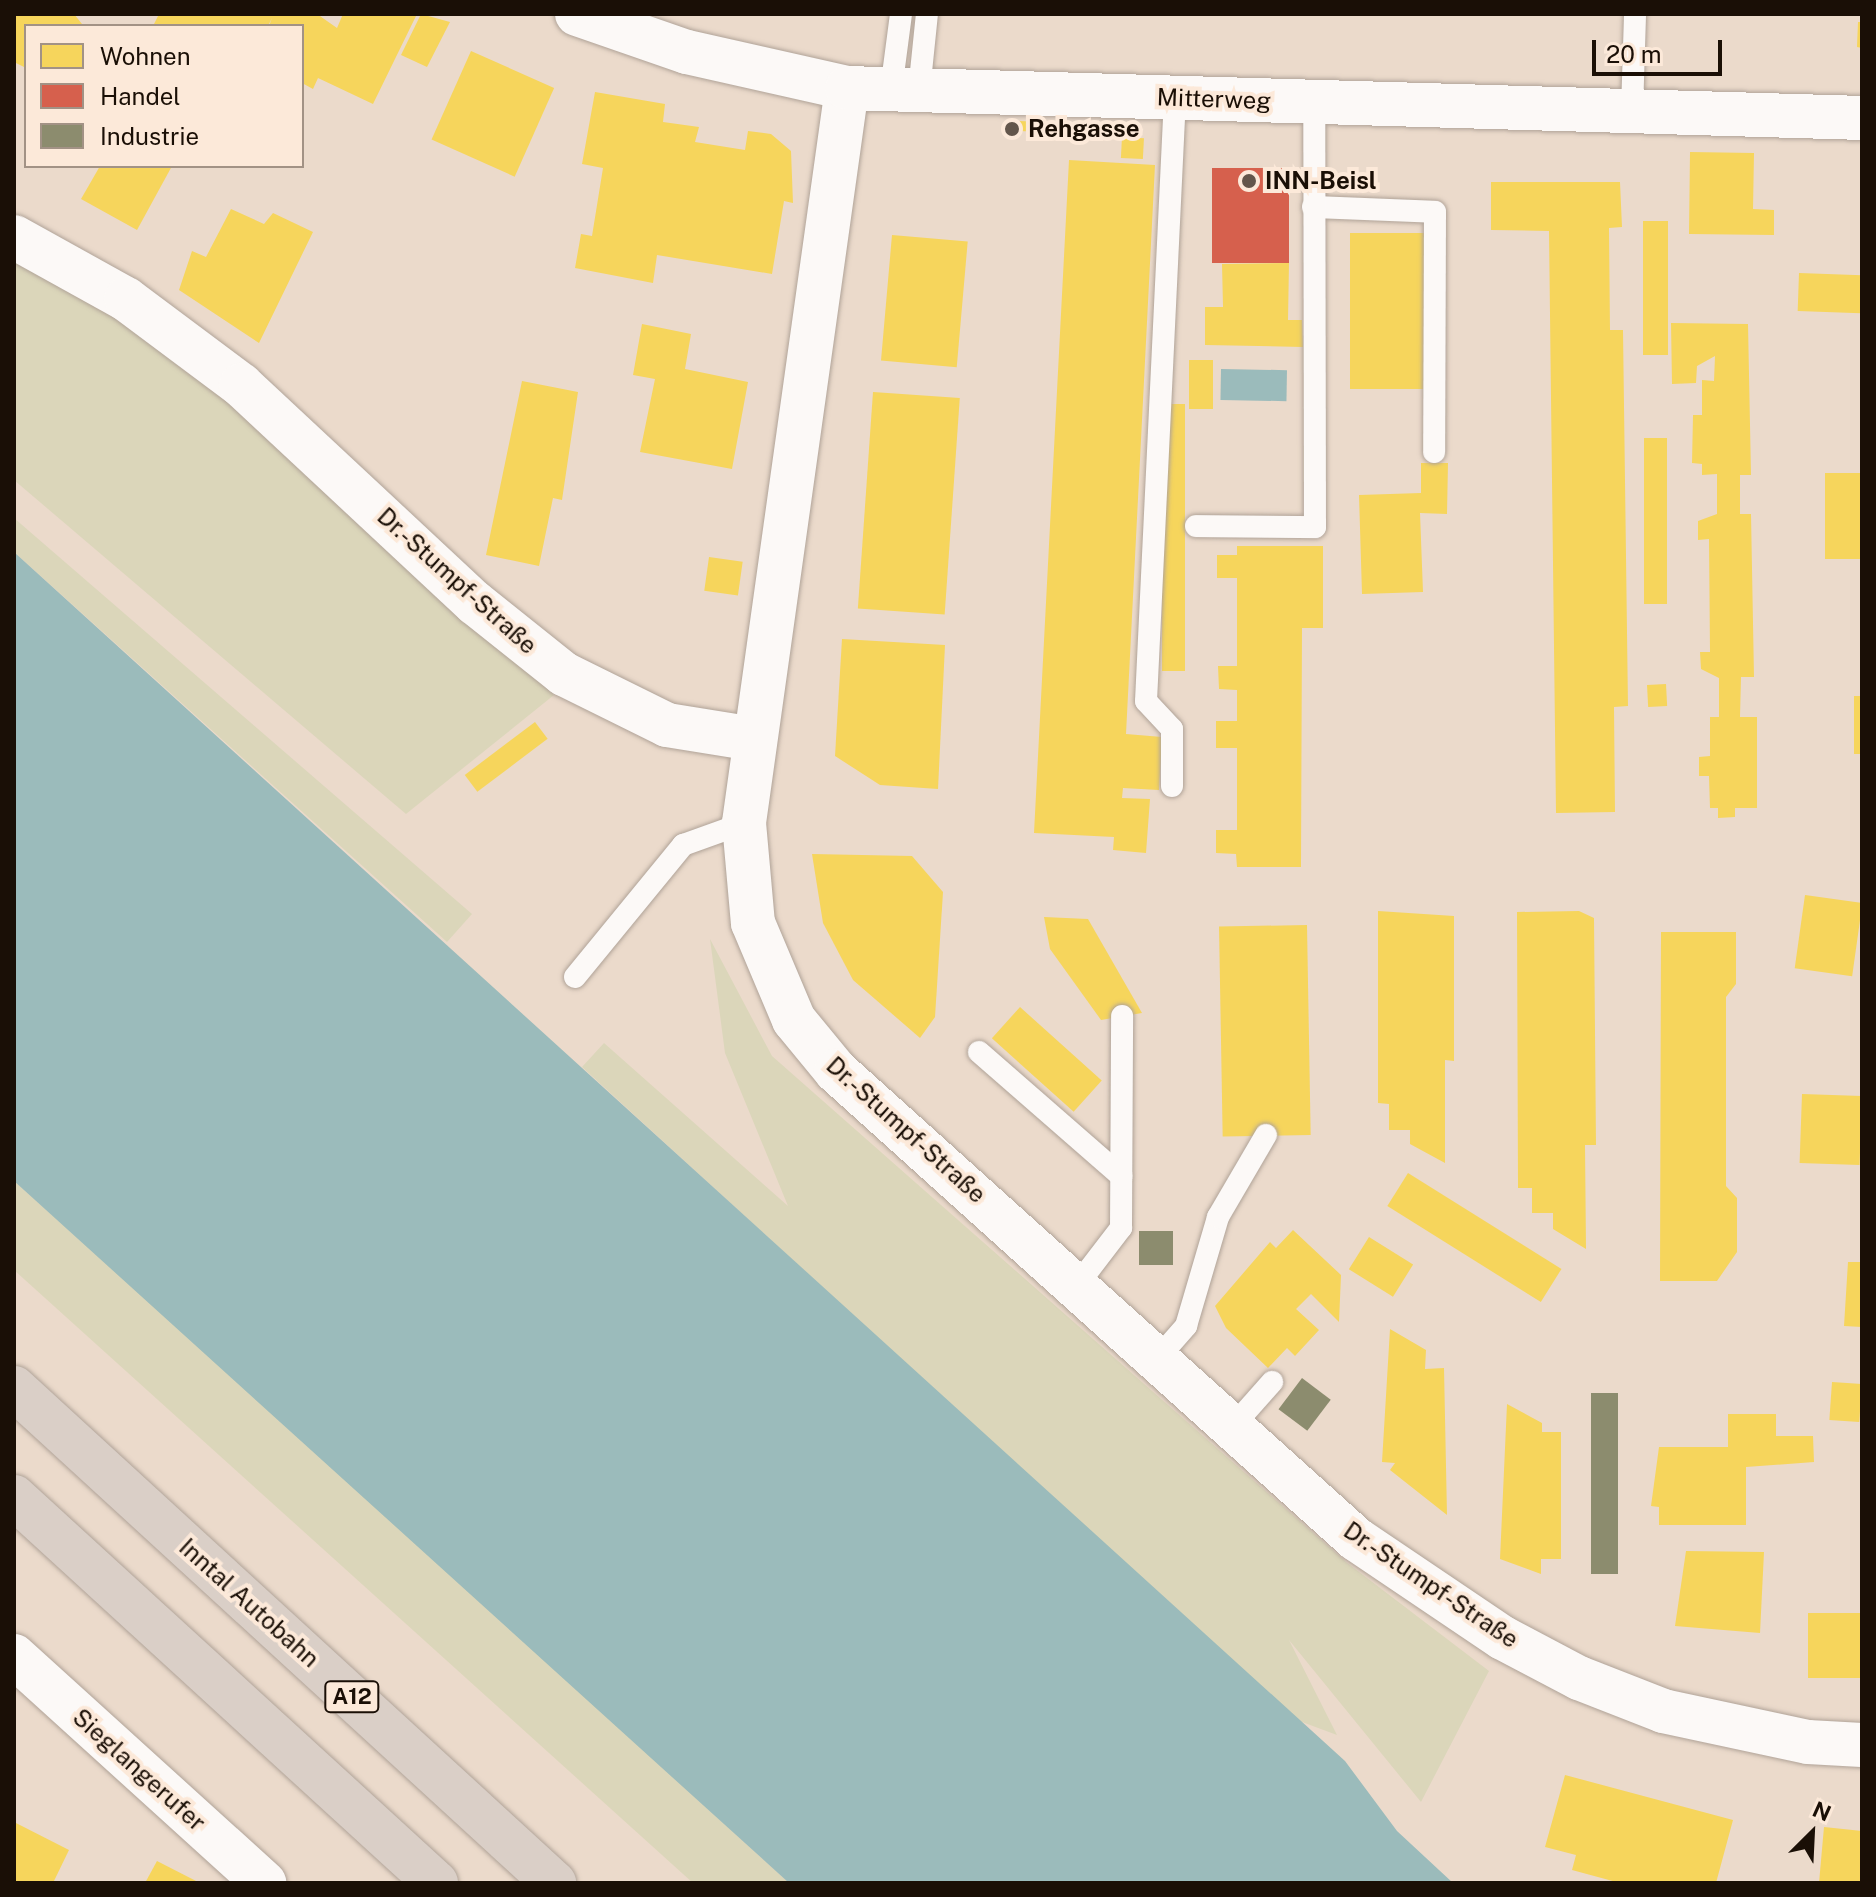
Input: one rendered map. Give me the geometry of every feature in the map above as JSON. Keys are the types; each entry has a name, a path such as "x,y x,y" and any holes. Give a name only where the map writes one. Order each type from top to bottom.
{"highway":[{"name":"Inntal Autobahn","path":"14,1388 554,1883"},
{"path":"14,1497 436,1883"}],"street":[{"name":"Mitterweg","path":"577,14 687,52 847,88 1862,118"},
{"path":"754,739 847,88"},
{"name":"Dr.-Stumpf-Straße","path":"14,237 126,299 241,385 475,603 564,674 667,725 754,739 744,823 753,923 794,1020 836,1071 1078,1284 1356,1539 1503,1638 1579,1678 1663,1711 1808,1742 1862,1745"},
{"name":"Sieglangerufer","path":"14,1656 262,1882"}],"lane":[{"path":"901,14 905,90"},
{"path":"905,90 927,14"},
{"path":"1632,111 1635,14"},
{"path":"1172,786 1172,729 1146,701 1175,98"},
{"path":"1196,526 1315,527 1314,102"},
{"path":"1313,207 1435,212 1434,452"},
{"path":"575,977 683,845 744,823"},
{"path":"1078,1284 1121,1228 1122,1016"},
{"path":"979,1052 1121,1176"},
{"path":"1158,1358 1186,1326 1218,1217 1266,1135"},
{"path":"1233,1426 1272,1382"}],"shaded area":[{"path":"14,255 186,361 554,695 406,814 14,480"},
{"path":"14,518 472,914 447,942 14,552"},
{"path":"710,939 772,1056 1346,1562 1489,1671 1421,1802 1289,1640 1337,1735 1294,1719 582,1067 604,1043 788,1206 725,1053"},
{"path":"14,1181 327,1461 789,1883 693,1883 14,1270"}],"water":[{"path":"1221,369 1287,370 1286,401 1220,400"},
{"path":"14,552 1345,1761 1397,1831 1453,1883 789,1883 14,1181"}],"building: Wohnen":[{"path":"14,14 74,14 82,24 24,24 24,67 14,62"},
{"path":"159,14 317,14 337,28 343,14 416,16 373,104 318,78 313,89 304,84 304,24 270,24 272,18 269,24 154,24"},
{"path":"421,14 450,22 427,67 401,55"},
{"path":"1858,22 1862,22 1862,48 1857,47"},
{"path":"471,51 554,88 515,177 432,140"},
{"path":"595,92 665,104 663,122 699,127 695,142 745,150 748,131 771,134 791,151 793,203 784,201 772,274 657,255 653,283 575,268 581,234 592,236 603,168 582,164"},
{"path":"1018,121 1056,122 1056,132 1018,131"},
{"path":"1122,137 1144,138 1143,159 1121,158"},
{"path":"1690,152 1754,153 1753,209 1774,210 1774,235 1689,234"},
{"path":"1069,160 1155,165 1126,734 1162,737 1159,790 1123,788 1122,798 1150,799 1146,853 1113,850 1114,837 1034,833"},
{"path":"99,168 171,168 137,230 81,199"},
{"path":"1491,182 1620,182 1622,227 1609,228 1610,330 1623,330 1628,706 1614,707 1615,812 1556,813 1549,231 1491,230"},
{"path":"231,209 264,224 273,213 313,232 259,343 179,290 192,251 206,257"},
{"path":"1643,221 1668,221 1668,355 1643,355"},
{"path":"1350,233 1428,233 1428,389 1350,389"},
{"path":"892,235 968,242 957,367 881,361"},
{"path":"1289,263 1288,320 1302,320 1303,347 1205,345 1205,307 1223,307 1222,264"},
{"path":"1799,273 1862,275 1861,313 1798,311"},
{"path":"1671,323 1748,324 1751,475 1740,475 1740,514 1751,514 1754,677 1741,677 1740,717 1757,717 1757,808 1735,808 1735,817 1718,818 1718,808 1710,808 1709,776 1699,776 1699,757 1710,756 1710,717 1719,717 1719,678 1701,669 1700,652 1710,652 1709,539 1698,540 1698,521 1717,514 1717,474 1702,475 1702,464 1692,463 1693,415 1702,415 1702,380 1714,381 1715,356 1697,366 1696,383 1672,384"},
{"path":"642,324 691,334 685,369 748,382 732,469 640,452 655,379 633,375"},
{"path":"1189,360 1213,360 1213,409 1189,409"},
{"path":"522,381 578,392 562,500 553,498 539,566 486,555"},
{"path":"873,392 960,398 945,615 858,608"},
{"path":"1162,404 1185,404 1185,671 1162,671"},
{"path":"1644,438 1667,438 1667,604 1644,604"},
{"path":"1421,463 1448,463 1447,514 1420,513 1423,592 1362,594 1359,495 1421,493"},
{"path":"1825,473 1862,473 1862,559 1825,559"},
{"path":"1237,546 1323,546 1323,628 1302,628 1301,867 1237,867 1236,854 1216,853 1216,830 1237,830 1237,748 1216,748 1216,721 1237,721 1237,690 1219,689 1218,666 1237,666 1237,578 1217,578 1217,555 1237,555"},
{"path":"709,557 743,562 738,595 704,591"},
{"path":"842,639 945,645 938,789 880,785 835,756"},
{"path":"1666,684 1667,706 1648,707 1647,685"},
{"path":"1854,696 1862,696 1862,754 1854,754"},
{"path":"535,722 548,739 477,792 465,775"},
{"path":"812,854 912,856 943,892 935,1017 920,1038 853,980 823,923"},
{"path":"1805,895 1862,903 1852,976 1795,968"},
{"path":"1378,911 1454,916 1454,1061 1445,1060 1445,1163 1410,1144 1410,1130 1389,1130 1389,1104 1378,1103"},
{"path":"1579,911 1594,918 1596,1145 1585,1145 1586,1249 1553,1229 1553,1213 1532,1213 1532,1188 1518,1188 1517,912"},
{"path":"1044,917 1088,919 1142,1013 1101,1020 1050,949"},
{"path":"1307,925 1311,1135 1223,1137 1219,927"},
{"path":"1661,932 1736,932 1736,984 1726,997 1726,1186 1737,1198 1737,1252 1717,1281 1660,1281"},
{"path":"1020,1007 1102,1081 1074,1112 992,1038"},
{"path":"1802,1094 1862,1096 1860,1165 1800,1163"},
{"path":"1408,1173 1561,1269 1541,1302 1387,1206"},
{"path":"1293,1230 1341,1275 1339,1322 1311,1294 1296,1309 1319,1330 1295,1356 1287,1348 1268,1368 1226,1328 1215,1306 1270,1242 1276,1248"},
{"path":"1369,1237 1413,1265 1393,1297 1349,1269"},
{"path":"1848,1262 1862,1262 1862,1327 1844,1326"},
{"path":"1390,1329 1426,1350 1425,1369 1444,1368 1447,1515 1390,1470 1395,1463 1382,1462"},
{"path":"1832,1382 1862,1384 1859,1422 1829,1420"},
{"path":"1507,1404 1542,1423 1542,1432 1561,1432 1561,1559 1541,1559 1541,1574 1500,1559"},
{"path":"1728,1414 1776,1414 1776,1436 1813,1436 1814,1462 1746,1467 1746,1525 1659,1525 1659,1507 1651,1506 1659,1447 1728,1447"},
{"path":"1686,1551 1764,1552 1760,1633 1675,1626"},
{"path":"1808,1613 1862,1613 1862,1678 1808,1678"},
{"path":"1565,1775 1733,1820 1716,1883 1620,1883 1572,1870 1576,1855 1545,1847"},
{"path":"14,1822 69,1850 53,1883 14,1883"},
{"path":"1824,1827 1862,1831 1862,1883 1819,1883"},
{"path":"157,1861 200,1883 145,1883"}],"building: Handel":[{"path":"1212,168 1289,168 1289,263 1212,263"}],"building: Industrie":[{"path":"1139,1231 1173,1231 1173,1265 1139,1265"},
{"path":"1302,1378 1331,1400 1307,1431 1279,1409"},
{"path":"1591,1393 1618,1393 1618,1574 1591,1574"}],"place":[{"name":"Rehgasse","path":"1012,129"},
{"name":"INN-Beisl","path":"1249,181"}]}
